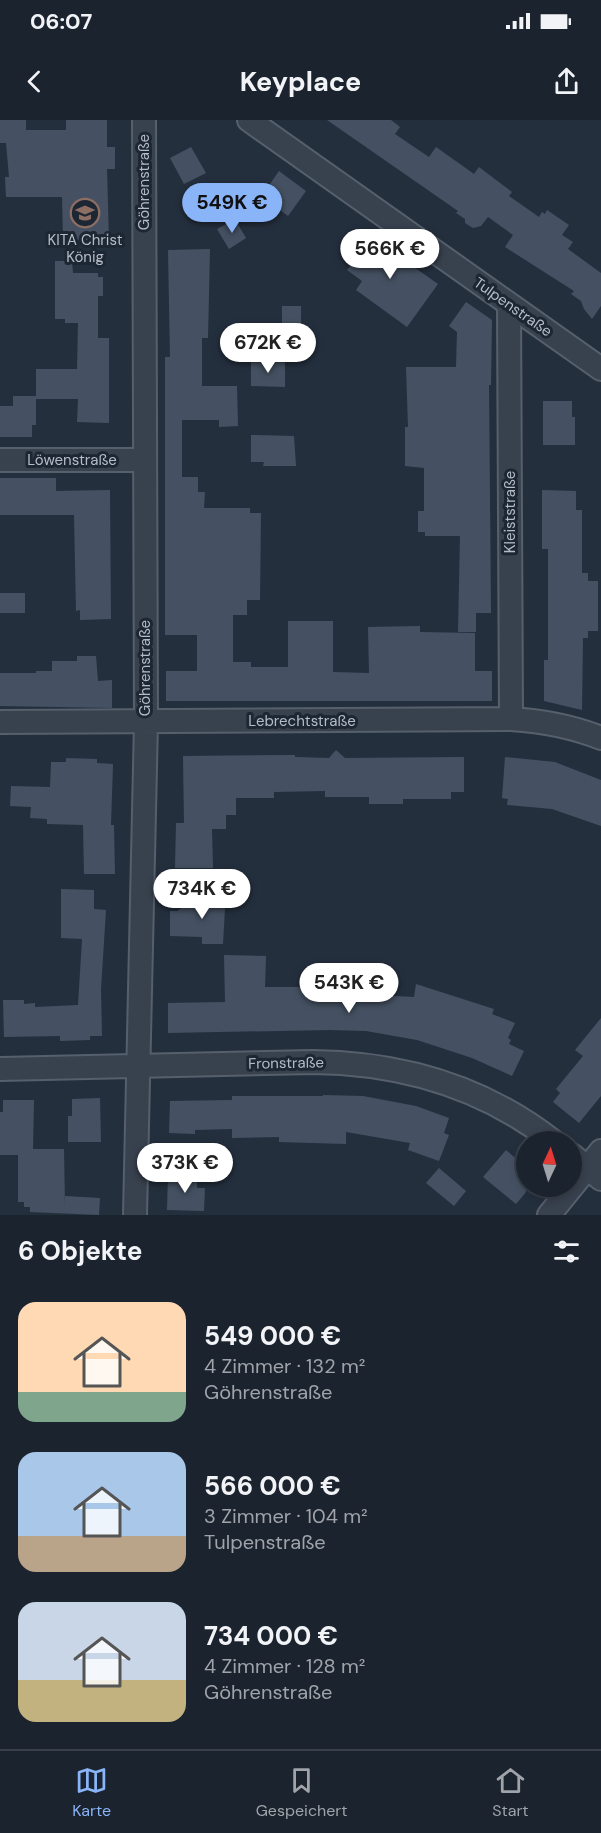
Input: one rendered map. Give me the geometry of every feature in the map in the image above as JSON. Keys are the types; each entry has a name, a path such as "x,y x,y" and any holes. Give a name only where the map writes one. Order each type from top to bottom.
{"street":[{"name":"Göhrenstraße","path":"135,1215 146,722 144,120"},
{"name":"Tulpenstraße","path":"249,120 601,369"},
{"name":"Kleiststraße","path":"509,304 511,719"},
{"name":"Löwenstraße","path":"0,460 145,460"},
{"name":"Lebrechtstraße","path":"0,722 511,719 554,723 601,738"},
{"name":"Fronstraße","path":"0,1069 349,1063 382,1067 453,1085 486,1098 538,1131"},
{"path":"549,1215 590,1163"}],"building":[{"path":"0,120 26,120 26,130 66,130 66,120 107,120 107,147 115,147 115,169 107,169 109,240 63,240 62,197 6,197 5,177 9,177 6,143 0,143"},
{"path":"327,120 391,120 400,127 395,134 429,157 436,147 474,174 479,167 512,192 509,196 539,217 547,210 569,225 562,235 573,242 568,249 601,273 601,306 592,319 581,301 571,294 574,291 505,247 513,235 488,217 481,226 473,228 456,213 458,211"},
{"path":"191,147 206,173 184,184 170,158"},
{"path":"279,171 306,191 288,216 263,194"},
{"path":"235,219 246,238 229,249 217,229"},
{"path":"366,233 438,284 407,327 356,290 362,281 347,270 351,265 347,262"},
{"path":"210,249 208,338 202,338 202,386 237,386 238,426 219,427 219,420 182,420 182,477 198,477 198,492 205,492 204,508 250,508 250,513 261,513 260,600 247,600 247,615 233,615 233,662 251,662 251,667 288,667 288,621 333,621 333,672 369,673 368,627 420,626 420,632 475,633 475,671 492,671 492,701 166,701 166,671 197,671 197,635 165,635 165,357 170,357 168,250"},
{"path":"55,261 72,261 73,273 98,273 98,277 103,277 103,296 98,296 98,338 109,338 109,423 77,422 78,399 36,399 36,369 77,369 78,323 65,323 65,319 55,319"},
{"path":"466,302 492,320 491,385 489,385 491,613 476,613 476,632 458,632 460,536 425,536 425,532 418,532 418,511 424,511 424,468 405,466 405,427 408,427 406,367 456,367 457,332 449,326"},
{"path":"282,306 301,306 301,323 282,323"},
{"path":"251,361 285,361 285,387 251,386"},
{"path":"13,396 36,396 36,425 32,425 32,437 0,437 0,406 13,406"},
{"path":"543,401 572,401 572,417 575,417 575,445 543,445"},
{"path":"251,435 294,436 296,466 263,466 264,462 251,462"},
{"path":"0,478 56,478 56,491 110,490 111,619 80,620 80,610 76,611 74,515 0,515"},
{"path":"542,490 576,491 576,510 582,510 582,573 588,573 588,581 598,581 598,631 588,631 588,638 583,638 582,710 544,701 544,660 548,660 548,549 542,549"},
{"path":"0,593 25,593 25,613 0,613"},
{"path":"77,656 96,656 98,681 112,680 112,708 0,706 0,673 52,671 52,661 77,661"},
{"path":"336,750 345,758 464,757 464,792 451,792 451,799 403,799 403,804 369,804 369,797 325,797 325,791 274,792 274,798 236,798 236,815 226,815 226,829 212,829 213,868 175,868 176,823 184,823 183,756 295,755 295,757 329,758"},
{"path":"505,757 555,762 601,780 601,826 552,809 507,805 508,799 502,798"},
{"path":"66,758 97,759 97,763 113,764 111,825 114,825 115,874 84,874 83,825 47,824 47,819 30,818 31,807 10,806 11,786 50,787 51,762 66,762"},
{"path":"61,889 94,890 94,909 106,910 101,989 102,1036 90,1036 90,1040 60,1041 60,1036 4,1037 3,1000 24,1000 24,1004 35,1003 35,1007 78,1005 82,939 61,938"},
{"path":"205,890 226,891 223,944 202,944 202,937 170,936 170,911 177,911 183,907 205,909"},
{"path":"224,955 266,956 265,987 341,987 349,981 374,982 372,998 414,997 416,984 494,1009 492,1014 515,1023 508,1038 511,1040 509,1044 524,1051 512,1076 472,1058 417,1040 366,1031 168,1033 168,1003 225,1002"},
{"path":"601,1018 601,1096 579,1123 553,1102 560,1093 556,1089 583,1056 575,1050"},
{"path":"232,1096 363,1096 416,1106 449,1118 444,1133 449,1135 439,1161 408,1150 410,1143 346,1132 346,1144 279,1142 279,1137 232,1138 232,1129 195,1130 195,1134 169,1133 170,1101 232,1100"},
{"path":"100,1098 101,1142 68,1142 68,1116 72,1116 72,1099"},
{"path":"3,1100 34,1100 33,1149 64,1149 65,1209 65,1196 100,1198 99,1215 30,1212 30,1207 24,1207 24,1202 18,1202 18,1155 0,1155 0,1112 3,1112"},
{"path":"506,1150 516,1158 516,1197 522,1197 516,1204 483,1177"},
{"path":"439,1168 466,1191 454,1206 426,1183"},
{"path":"168,1175 197,1175 197,1188 205,1188 204,1211 167,1210"}],"place":[{"name":"KITA Christ König","path":"85,213"}]}
